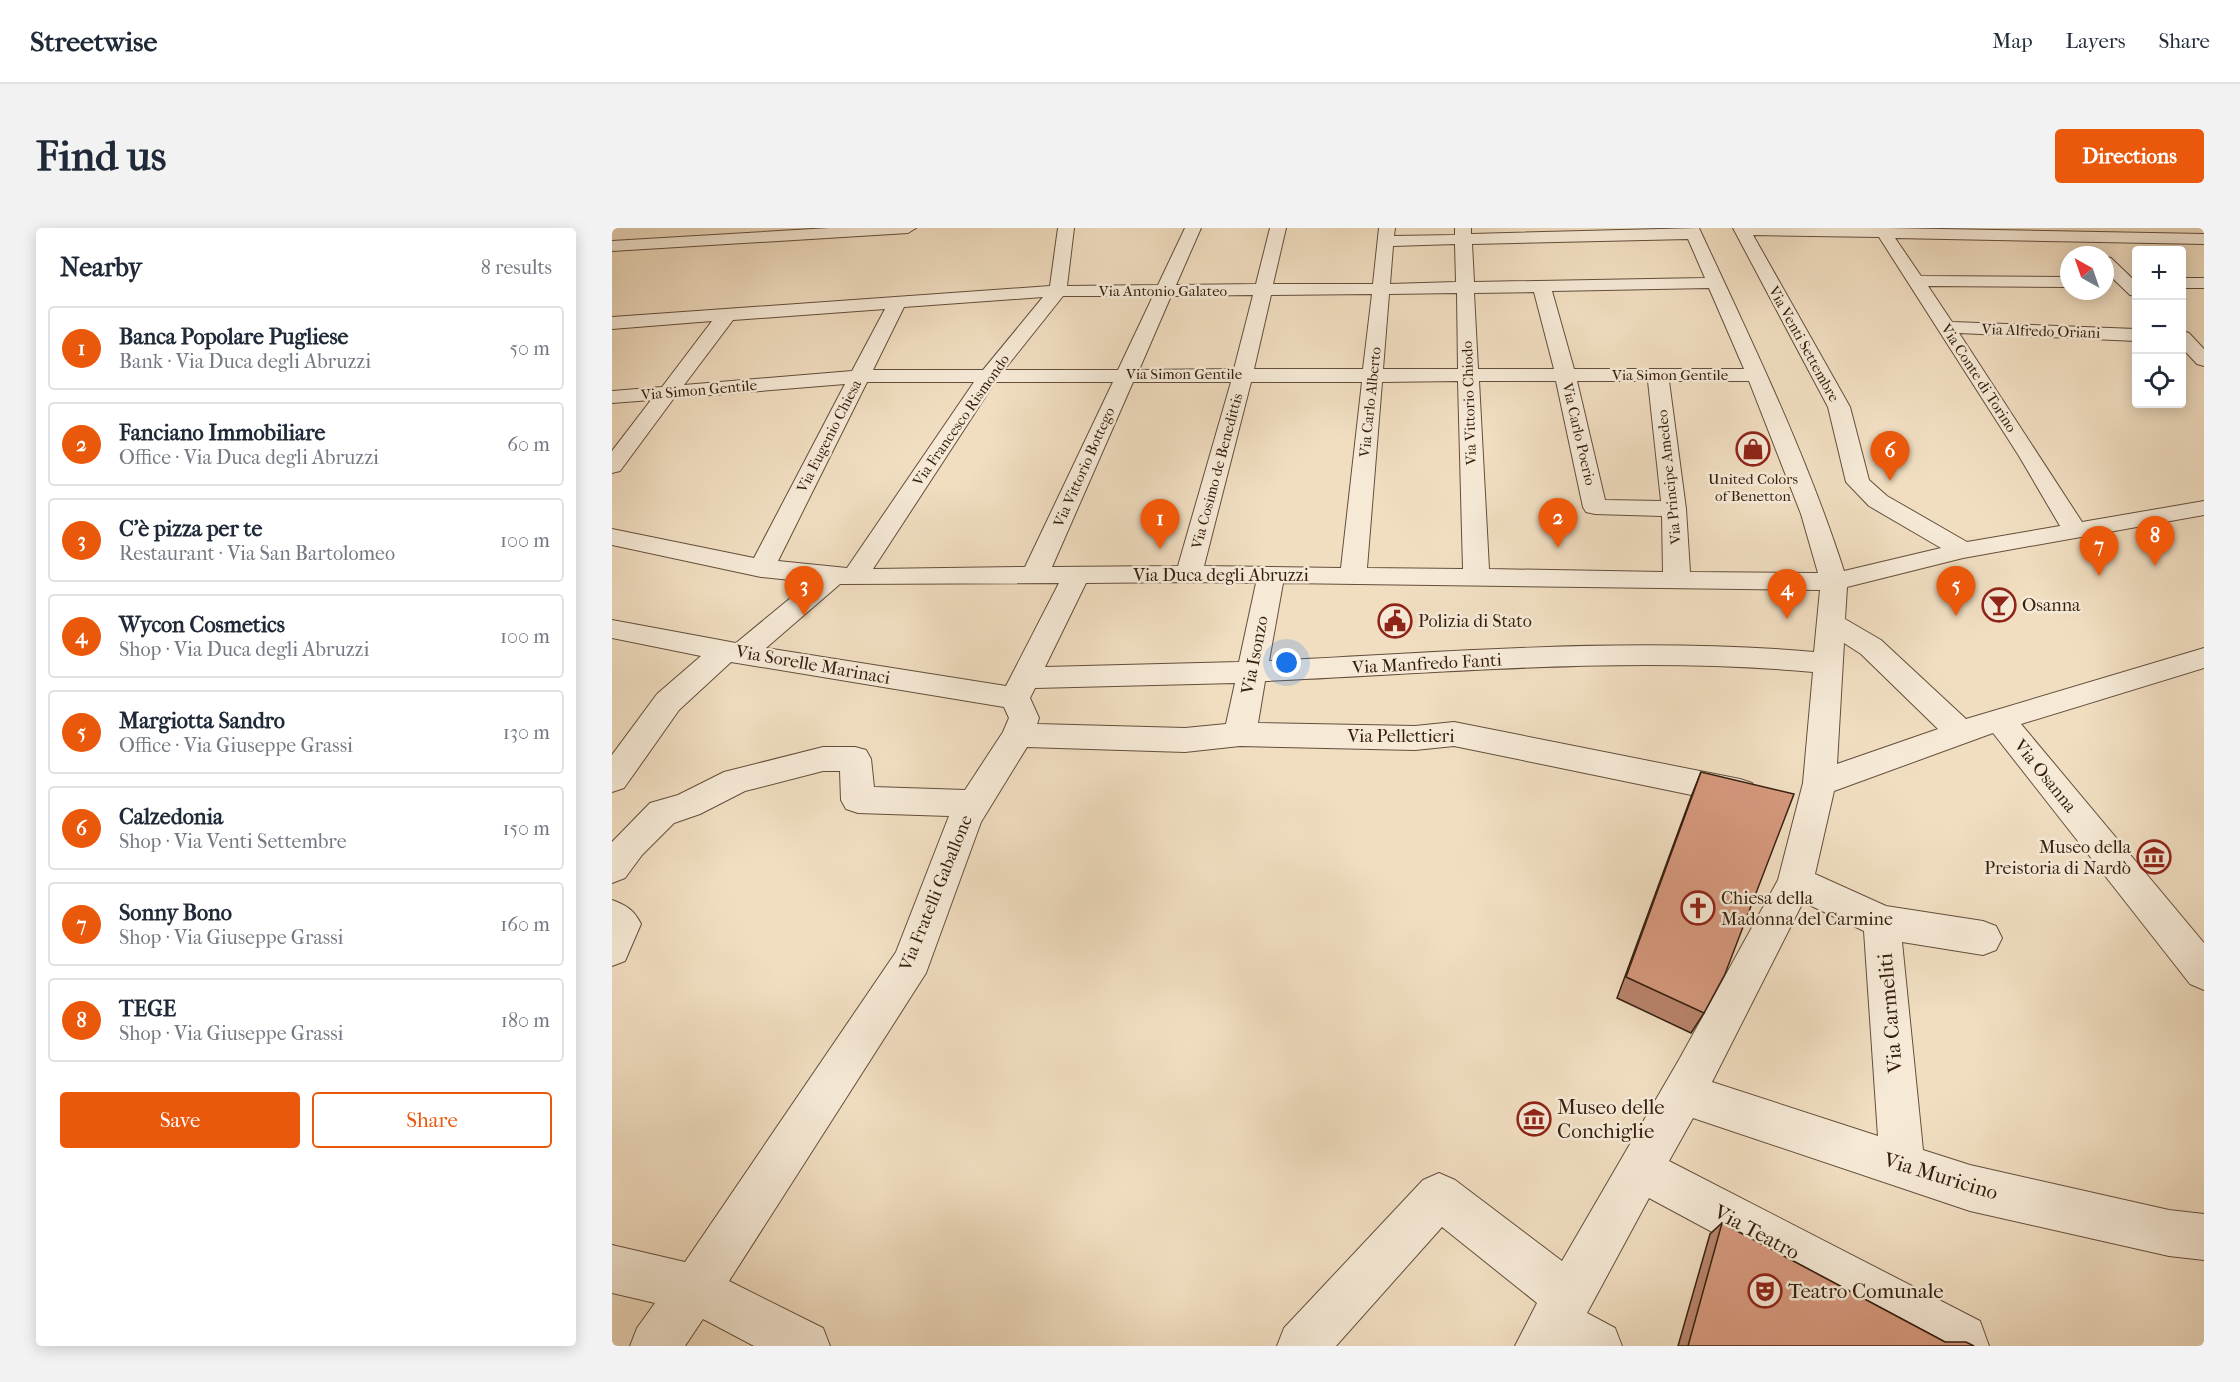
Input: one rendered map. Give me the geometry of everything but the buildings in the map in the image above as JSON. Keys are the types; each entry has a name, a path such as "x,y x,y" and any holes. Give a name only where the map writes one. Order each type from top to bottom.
{"street":[{"path":"612,246 765,232 908,228"},
{"path":"1058,291 1066,228"},
{"name":"Via Vittorio Bottego","path":"1035,575 1193,228"},
{"name":"Via Cosimo de Benedittis","path":"1189,574 1243,374 1278,228"},
{"path":"1741,229 2074,233 2204,239"},
{"name":"Via Venti Settembre","path":"1741,229 1839,407 1858,482 1878,501 1963,550"},
{"path":"1387,234 1693,231 1757,375 1813,514 1834,582 1828,663 1794,798 1795,882 1683,1094 1554,1322"},
{"name":"Via Conte di Torino","path":"1882,231 2030,456 2074,530"},
{"name":"Via Vittorio Chiodo","path":"1463,233 1476,577"},
{"path":"2074,233 2088,246"},
{"name":"Via Carlo Alberto","path":"1353,575 1387,234"},
{"path":"2114,268 2132,283"},
{"path":"1916,280 2060,282"},
{"name":"Via Antonio Galateo","path":"612,322 1058,291 1382,290 1715,283"},
{"path":"2114,283 2132,285"},
{"path":"2186,283 2204,283"},
{"name":"Via Carlo Poerio","path":"1541,285 1565,374 1595,507 1674,509"},
{"name":"Via Francesco Rismondo","path":"612,779 668,702 733,652 844,576 989,375 1058,291"},
{"name":"Via Eugenio Chiesa","path":"761,569 897,303"},
{"path":"612,466 727,315"},
{"name":"Via Alfredo Oriani","path":"1945,327 2132,335"},
{"path":"2186,342 2204,360"},
{"name":"Via Principe Amedeo","path":"1658,375 1674,509 1677,580"},
{"name":"Via Simon Gentile","path":"612,397 859,376 1757,375"},
{"name":"Via Duca degli Abruzzi","path":"612,537 761,569 844,576 1189,574 1834,582 1963,550 2204,508"},
{"path":"1018,735 1024,718 1020,688 1077,575"},
{"name":"Via Isonzo","path":"1240,734 1271,575"},
{"path":"1831,623 1871,647 1962,733"},
{"name":"Via Sorelle Marinaci","path":"612,629 733,652 1020,688"},
{"name":"Via Manfredo Fanti","path":"1020,688 1252,672 1478,660 1725,655 1828,663"},
{"path":"1794,798 1999,720 2204,658"},
{"name":"Via Osanna","path":"1999,720 2204,972"},
{"name":"Via Pellettieri","path":"1018,735 1185,740 1240,734 1415,738 1454,734 1714,785 1794,798"},
{"name":"Via Fratelli Gaballone","path":"655,1346 693,1288 748,1212 912,961 964,818 1018,735"},
{"path":"612,868 630,845 662,813 688,805 736,781 823,759 855,759 858,800 974,804"},
{"path":"1795,882 1882,922 1983,938"},
{"path":"612,916 622,924 612,950"},
{"name":"Via Carmeliti","path":"1882,922 1902,1164"},
{"name":"Via Muricino","path":"1683,1094 1970,1188 2169,1233 2204,1237"},
{"name":"Via Teatro","path":"1639,1169 1962,1339 1964,1346"},
{"path":"1302,1346 1439,1196 1554,1322 1597,1346"},
{"path":"612,1269 693,1288 806,1346"}],"place":[{"name":"United Colors of Benetton","path":"1753,449"},
{"name":"Calzedonia","path":"1890,481"},
{"name":"Fanciano Immobiliare","path":"1558,548"},
{"name":"Banca Popolare Pugliese","path":"1160,549"},
{"name":"TEGE","path":"2155,566"},
{"name":"Sonny Bono","path":"2099,576"},
{"name":"Osanna","path":"1999,605"},
{"name":"C'è pizza per te","path":"804,616"},
{"name":"Margiotta Sandro","path":"1956,616"},
{"name":"Wycon Cosmetics","path":"1787,619"},
{"name":"Polizia di Stato","path":"1395,621"},
{"name":"Museo della Preistoria di Nardò","path":"2154,857"},
{"name":"Chiesa della Madonna del Carmine","path":"1698,908"},
{"name":"Museo delle Conchiglie","path":"1534,1119"},
{"name":"Teatro Comunale","path":"1765,1291"}]}
